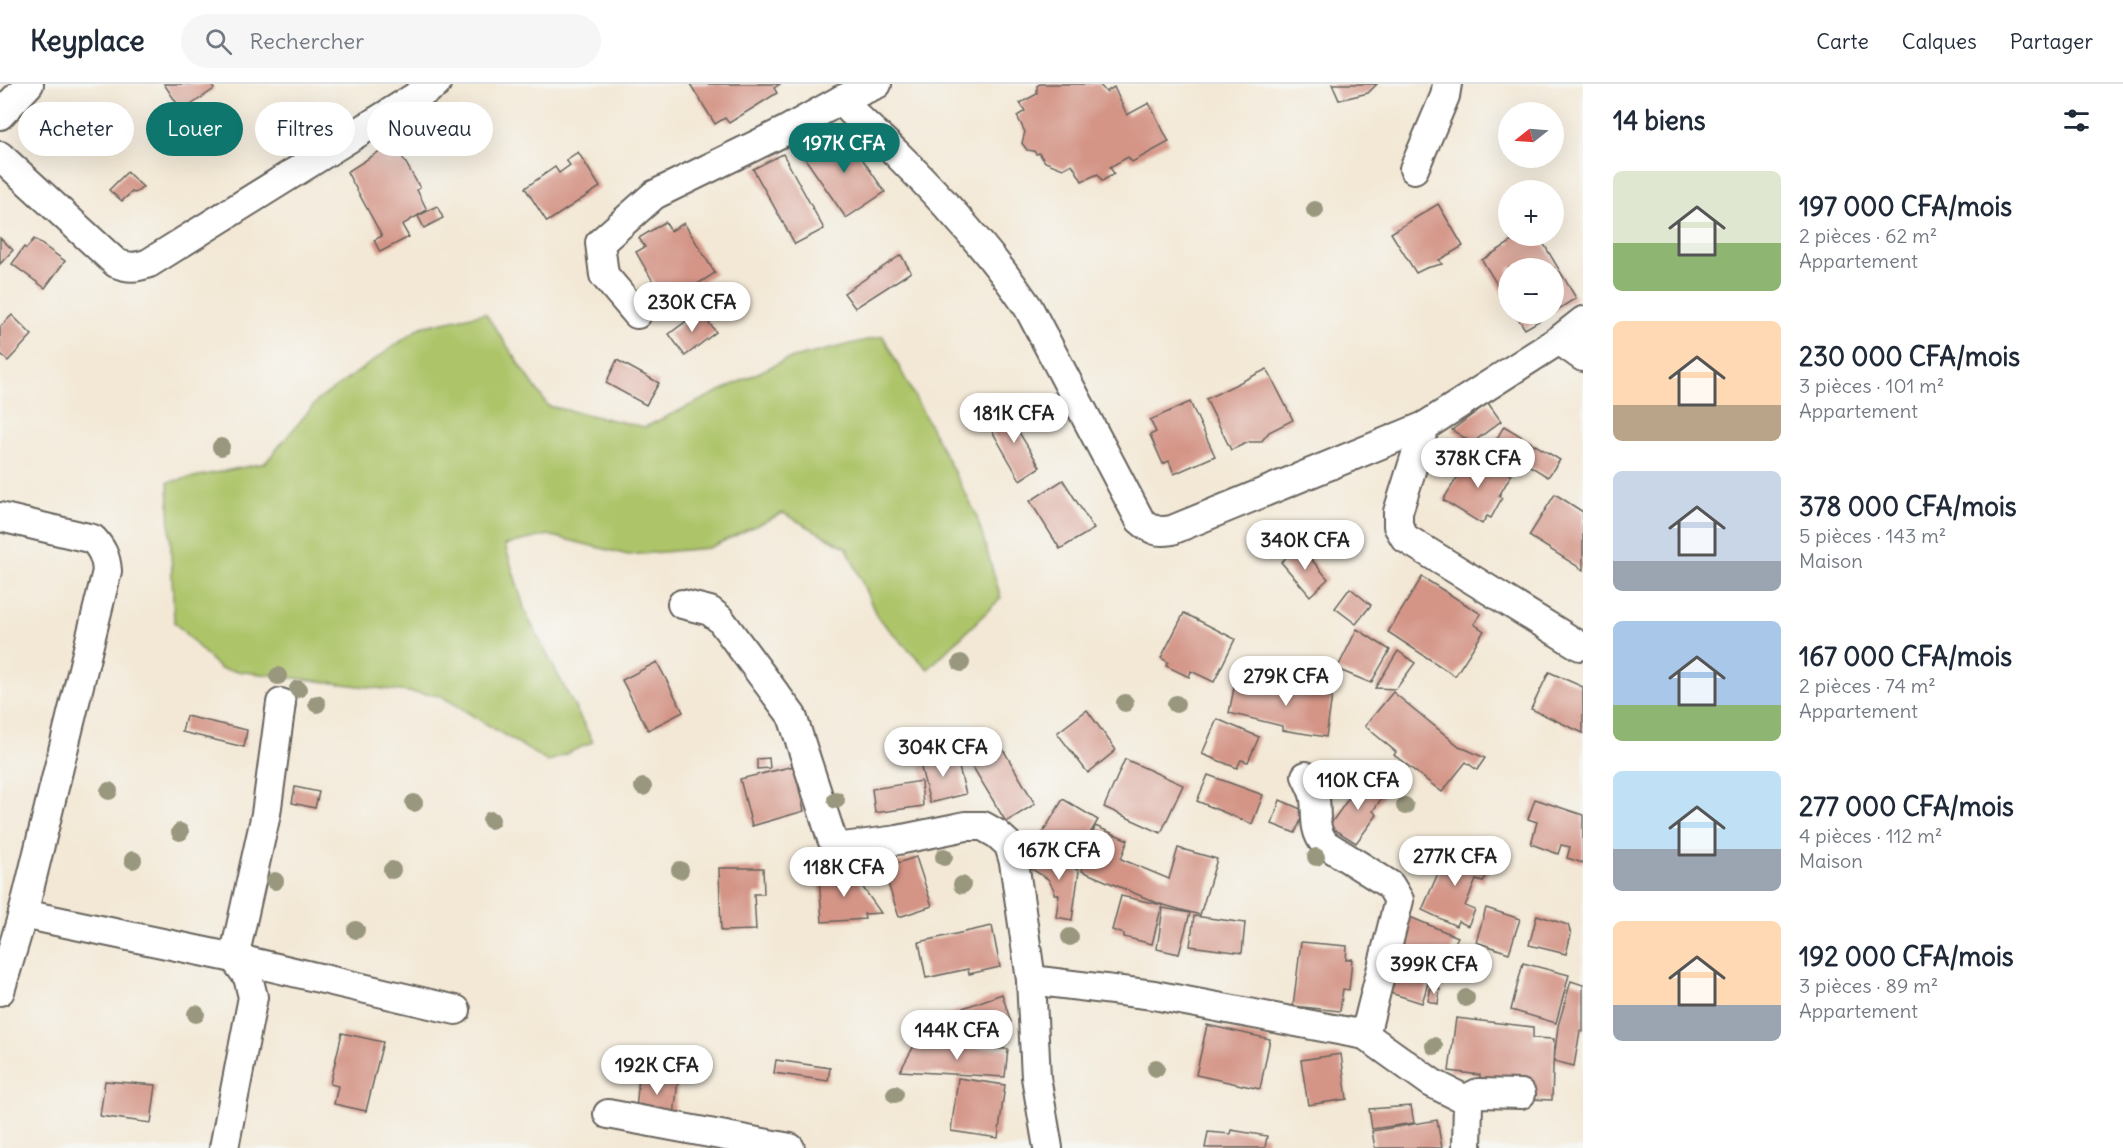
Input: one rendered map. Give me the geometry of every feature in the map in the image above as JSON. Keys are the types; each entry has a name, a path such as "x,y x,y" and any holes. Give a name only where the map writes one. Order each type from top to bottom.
{"street":[{"path":"0,115 29,84"},
{"path":"0,156 116,263 126,267 137,267 149,263 436,84"},
{"path":"637,314 604,275 600,243 654,195 877,84"},
{"path":"1414,169 1445,96 1447,84"},
{"path":"841,100 855,117 900,156 1007,277 1028,307 1140,520 1150,530 1161,532 1172,530 1425,426 1559,340 1583,321"},
{"path":"1559,340 1583,357"},
{"path":"1425,426 1398,512 1398,526 1405,538 1580,646"},
{"path":"0,517 93,539 101,548 106,560 107,571 23,914 0,991"},
{"path":"682,604 710,611 720,619 785,704 792,716 832,838 836,844 843,847 873,844 966,826 983,826 1009,844 1014,862 1031,980 1036,1077 1048,1148"},
{"path":"224,1148 253,997 248,977 234,958 267,814 281,703"},
{"path":"1306,776 1315,799 1316,828 1319,837 1325,844 1390,885 1399,900 1365,1035"},
{"path":"23,914 234,958 456,1010"},
{"path":"1031,980 1154,995 1365,1035 1432,1083 1468,1101"},
{"path":"1467,1148 1468,1101 1472,1096 1478,1093 1521,1094"},
{"path":"608,1114 790,1148"}],"green space":[{"path":"485,313 548,406 645,427 785,360 883,336 976,514 1001,598 928,669 877,617 847,548 783,513 709,548 628,555 548,535 505,545 526,614 593,742 548,762 441,696 220,669 174,622 168,482 265,463 318,400 421,327"}],"building":[{"path":"164,84 211,84 214,89 195,102 176,102"},
{"path":"690,84 780,84 774,88 777,93 729,123 725,118 715,124"},
{"path":"1040,84 1099,84 1106,92 1114,87 1127,115 1149,103 1169,142 1132,162 1128,157 1110,167 1114,174 1102,181 1098,174 1082,181 1072,164 1063,169 1045,162 1039,153 1027,150 1022,143 1025,132 1017,116 1025,111 1020,103 1037,94 1037,86"},
{"path":"1332,84 1377,84 1368,93 1339,100"},
{"path":"843,131 885,192 846,218 804,157"},
{"path":"578,152 600,187 547,222 525,188 555,167 559,173 570,165 566,160"},
{"path":"783,154 824,229 795,244 753,169"},
{"path":"372,156 402,156 420,188 417,190 427,210 402,225 409,237 380,252 374,240 382,236 347,172"},
{"path":"127,172 143,187 137,192 132,192 122,201 109,190"},
{"path":"1438,204 1463,246 1439,260 1442,264 1416,273 1391,233"},
{"path":"437,206 443,218 424,228 418,216"},
{"path":"665,222 671,231 684,223 715,273 666,304 636,252 645,247 639,238"},
{"path":"0,238 13,250 0,264"},
{"path":"34,239 65,261 45,288 12,264 24,247 26,249"},
{"path":"1505,246 1545,246 1552,258 1498,258 1498,286 1482,260"},
{"path":"901,255 911,272 855,308 844,293"},
{"path":"1564,278 1576,298 1564,306"},
{"path":"700,311 716,332 685,356 669,334"},
{"path":"12,315 32,335 8,361 0,353 0,327"},
{"path":"1522,324 1534,324 1525,329"},
{"path":"617,360 659,383 646,405 606,383"},
{"path":"1267,369 1293,420 1269,432 1261,442 1249,442 1231,450 1206,399"},
{"path":"1190,402 1215,456 1174,474 1169,461 1163,464 1150,435 1156,432 1150,420"},
{"path":"1488,403 1501,421 1472,443 1452,430"},
{"path":"1002,404 1040,467 1020,480 992,431 1000,426 991,410"},
{"path":"1504,426 1560,460 1548,477 1494,444"},
{"path":"1473,452 1511,475 1499,496 1502,498 1491,518 1487,516 1482,524 1443,500"},
{"path":"1063,480 1094,529 1060,549 1030,501"},
{"path":"1555,494 1583,512 1583,570 1529,536"},
{"path":"1300,546 1328,579 1310,596 1281,562"},
{"path":"1422,577 1481,614 1474,624 1484,631 1455,676 1388,632"},
{"path":"1350,588 1371,605 1356,624 1335,608"},
{"path":"1184,613 1235,639 1214,682 1191,671 1189,677 1166,666 1168,662 1161,658"},
{"path":"1357,629 1390,650 1371,683 1337,669"},
{"path":"1398,651 1415,663 1396,689 1375,688"},
{"path":"657,662 683,712 648,730 622,680"},
{"path":"1549,672 1583,687 1583,733 1531,709"},
{"path":"1290,682 1333,689 1326,737 1282,730 1282,726 1229,713 1235,683 1288,695"},
{"path":"1393,692 1459,746 1485,758 1477,770 1466,762 1442,792 1394,755 1396,752 1365,726"},
{"path":"1087,710 1116,750 1088,773 1057,733"},
{"path":"186,716 247,730 244,747 182,732"},
{"path":"1217,719 1259,737 1248,762 1241,760 1237,768 1202,754"},
{"path":"983,731 990,744 997,739 1035,804 1006,822 959,744"},
{"path":"955,752 966,794 930,803 920,764"},
{"path":"769,758 770,768 757,769 757,759"},
{"path":"1125,759 1183,785 1161,833 1104,807"},
{"path":"794,766 804,811 752,826 740,779"},
{"path":"1208,775 1263,795 1252,824 1197,801"},
{"path":"1363,778 1385,793 1373,811 1377,815 1356,843 1329,826"},
{"path":"921,781 923,806 875,813 872,789"},
{"path":"295,787 319,792 315,808 292,803"},
{"path":"1063,799 1098,820 1072,865 1036,844"},
{"path":"1535,799 1583,815 1583,863 1567,858 1570,847 1561,845 1558,854 1531,844 1537,822 1528,819"},
{"path":"1280,800 1305,811 1295,833 1272,824"},
{"path":"1095,826 1128,840 1121,859 1169,879 1178,848 1217,859 1200,915 1160,904 1082,871"},
{"path":"1450,846 1491,865 1483,882 1476,880 1465,906 1475,910 1468,926 1458,921 1456,926 1422,910"},
{"path":"1040,849 1079,871 1072,920 1056,917 1059,895 1054,894 1048,879 1030,868"},
{"path":"916,857 932,906 899,917 883,868"},
{"path":"719,868 763,868 764,894 754,894 756,930 721,931"},
{"path":"852,872 881,913 864,914 865,919 822,922 819,875"},
{"path":"1121,896 1162,905 1152,944 1124,937 1124,934 1112,930"},
{"path":"1163,908 1190,913 1179,954 1157,949"},
{"path":"1486,908 1520,919 1509,953 1476,942"},
{"path":"1405,915 1458,937 1449,954 1454,956 1449,968 1444,966 1441,975 1391,956"},
{"path":"1537,915 1568,925 1571,934 1566,954 1529,945"},
{"path":"1194,916 1245,923 1242,953 1190,946"},
{"path":"992,926 1000,967 969,974 968,969 926,978 919,942"},
{"path":"1301,942 1347,946 1346,960 1352,959 1349,990 1343,989 1340,1011 1293,1006"},
{"path":"1387,959 1431,973 1422,1003 1378,989"},
{"path":"1523,963 1569,975 1556,1023 1511,1010"},
{"path":"1571,981 1583,985 1583,1032 1580,1031 1574,1066 1554,1061 1558,1026"},
{"path":"1431,987 1440,989 1438,1004 1428,1001"},
{"path":"1002,994 1011,1022 998,1027 993,1013 943,1032 938,1017"},
{"path":"1456,1018 1533,1027 1533,1038 1554,1039 1552,1100 1529,1099 1480,1082 1480,1075 1449,1071"},
{"path":"1207,1025 1270,1039 1260,1089 1196,1075"},
{"path":"342,1033 383,1042 366,1111 334,1104 338,1086 330,1084"},
{"path":"914,1046 1008,1049 1005,1077 900,1071"},
{"path":"1341,1054 1347,1099 1308,1105 1301,1060"},
{"path":"776,1060 830,1068 828,1081 774,1073"},
{"path":"639,1076 678,1080 674,1116 636,1111"},
{"path":"958,1078 1005,1085 998,1138 951,1131"},
{"path":"105,1081 156,1085 151,1123 100,1116"},
{"path":"1411,1106 1414,1123 1372,1129 1369,1109"},
{"path":"1437,1120 1442,1148 1375,1148 1372,1131"},
{"path":"1231,1130 1267,1136 1265,1148 1205,1148 1208,1132 1230,1134"}]}
